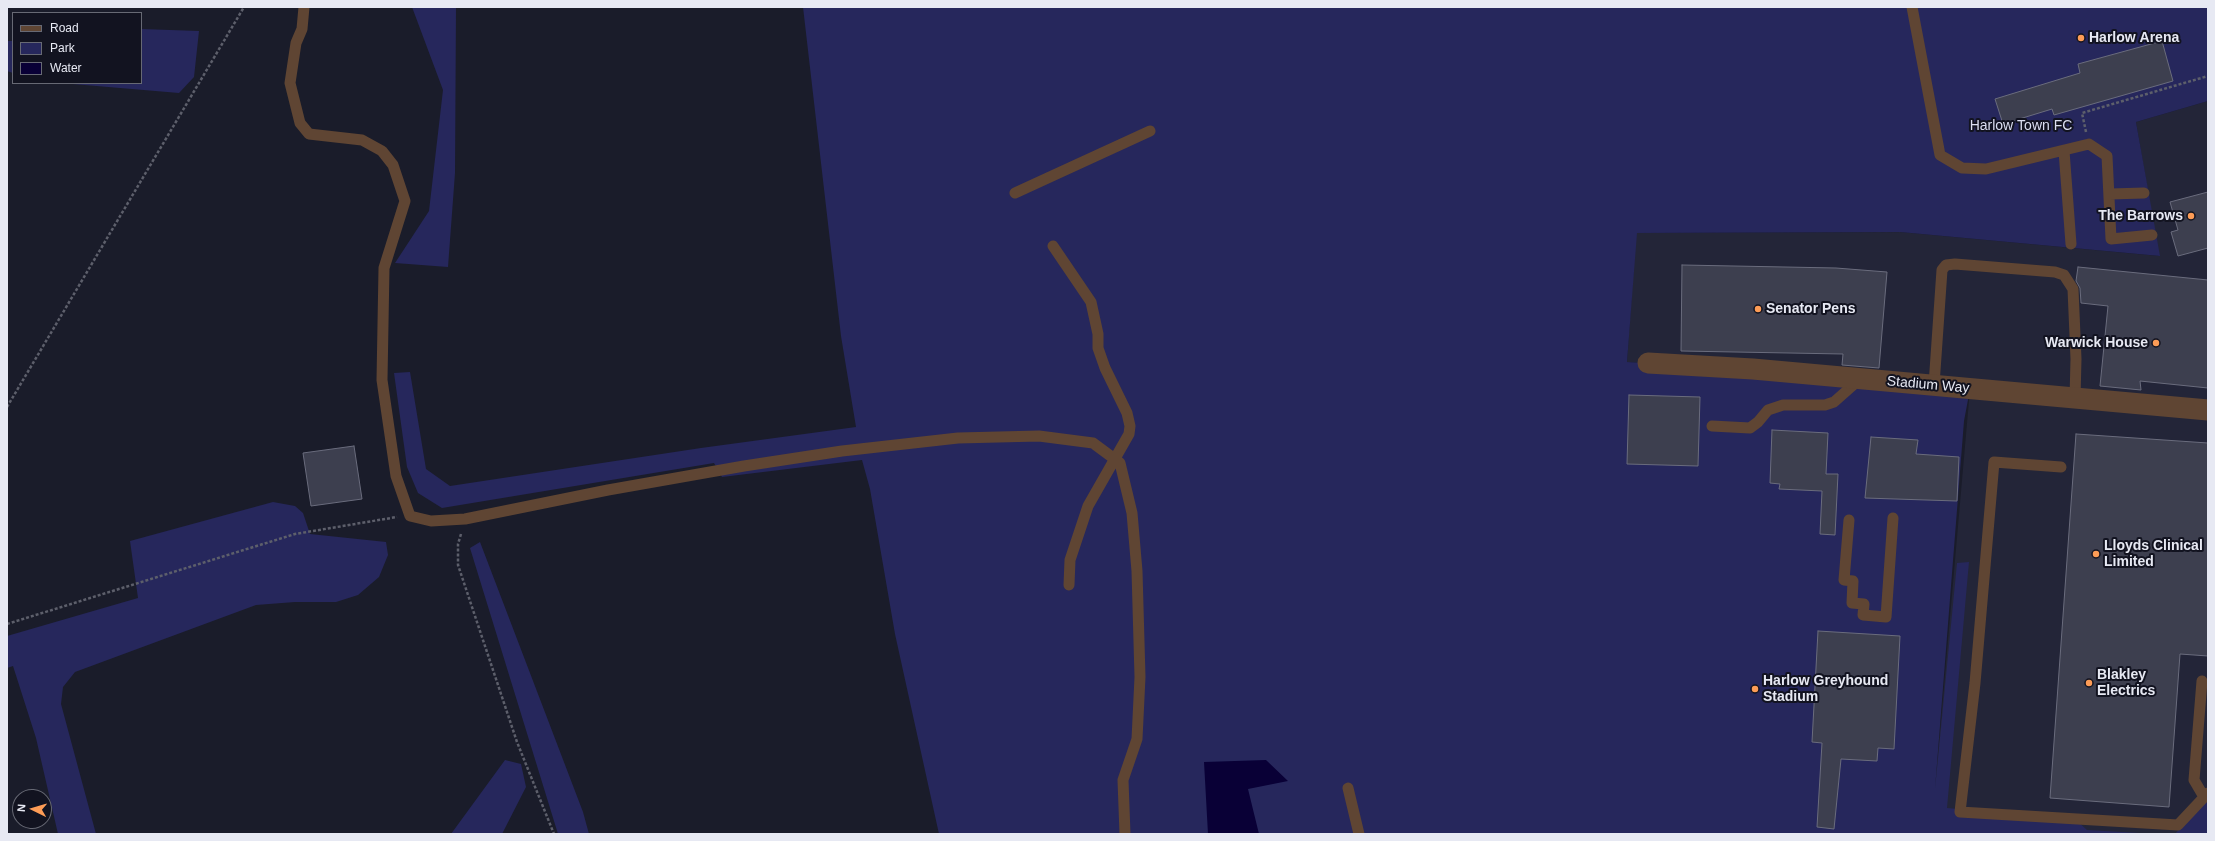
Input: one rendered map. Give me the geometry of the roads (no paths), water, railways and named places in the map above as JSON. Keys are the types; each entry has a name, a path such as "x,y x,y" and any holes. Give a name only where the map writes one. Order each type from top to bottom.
{"street":[{"name":"Stadium Way","path":"1648,363 1753,369 2208,410"}],"lane":[{"path":"304,7 302,29 296,43 290,83 300,123 309,134 362,140 382,151 393,165 405,201 384,268 382,380 396,476 410,516 431,521 465,519 744,466 842,451 958,438 1039,436 1093,443 1120,463 1132,513 1137,571 1140,676 1137,739 1123,780 1125,834"},
{"path":"1912,7 1940,156 1962,168 1986,169 2089,144 2107,156 2111,239 2152,235"},
{"path":"1015,193 1150,131"},
{"path":"2064,151 2071,244"},
{"path":"2110,194 2144,193"},
{"path":"1053,246 1091,302 1098,334 1098,348 1102,362 1127,413 1130,426 1129,434 1088,506 1070,560 1069,585"},
{"path":"1934,385 1942,270 1946,265 1955,264 2055,272 2064,276 2073,289 2076,359 2075,398"},
{"path":"1712,426 1750,428 1758,422 1768,410 1775,407 1783,405 1825,405 1834,402 1860,379"},
{"path":"2061,467 1994,462 1975,683 1960,812 2178,825 2206,795 2194,780 2202,681"},
{"path":"1849,520 1844,580 1853,581 1852,603 1864,604 1863,615 1886,617 1893,518"},
{"path":"1348,788 1359,834"}],"water":[{"path":"1266,760 1288,781 1248,789 1259,834 1208,834 1204,762"}],"place":[{"name":"Harlow Arena","path":"2081,38"},
{"name":"The Barrows","path":"2191,216"},
{"name":"Senator Pens","path":"1758,309"},
{"name":"Warwick House","path":"2156,343"},
{"name":"Lloyds Clinical Limited","path":"2096,554"},
{"name":"Blakley Electrics","path":"2089,683"},
{"name":"Harlow Greyhound Stadium","path":"1755,689"}],"park label":[{"name":"Harlow Town FC","path":"2021,126"}]}
